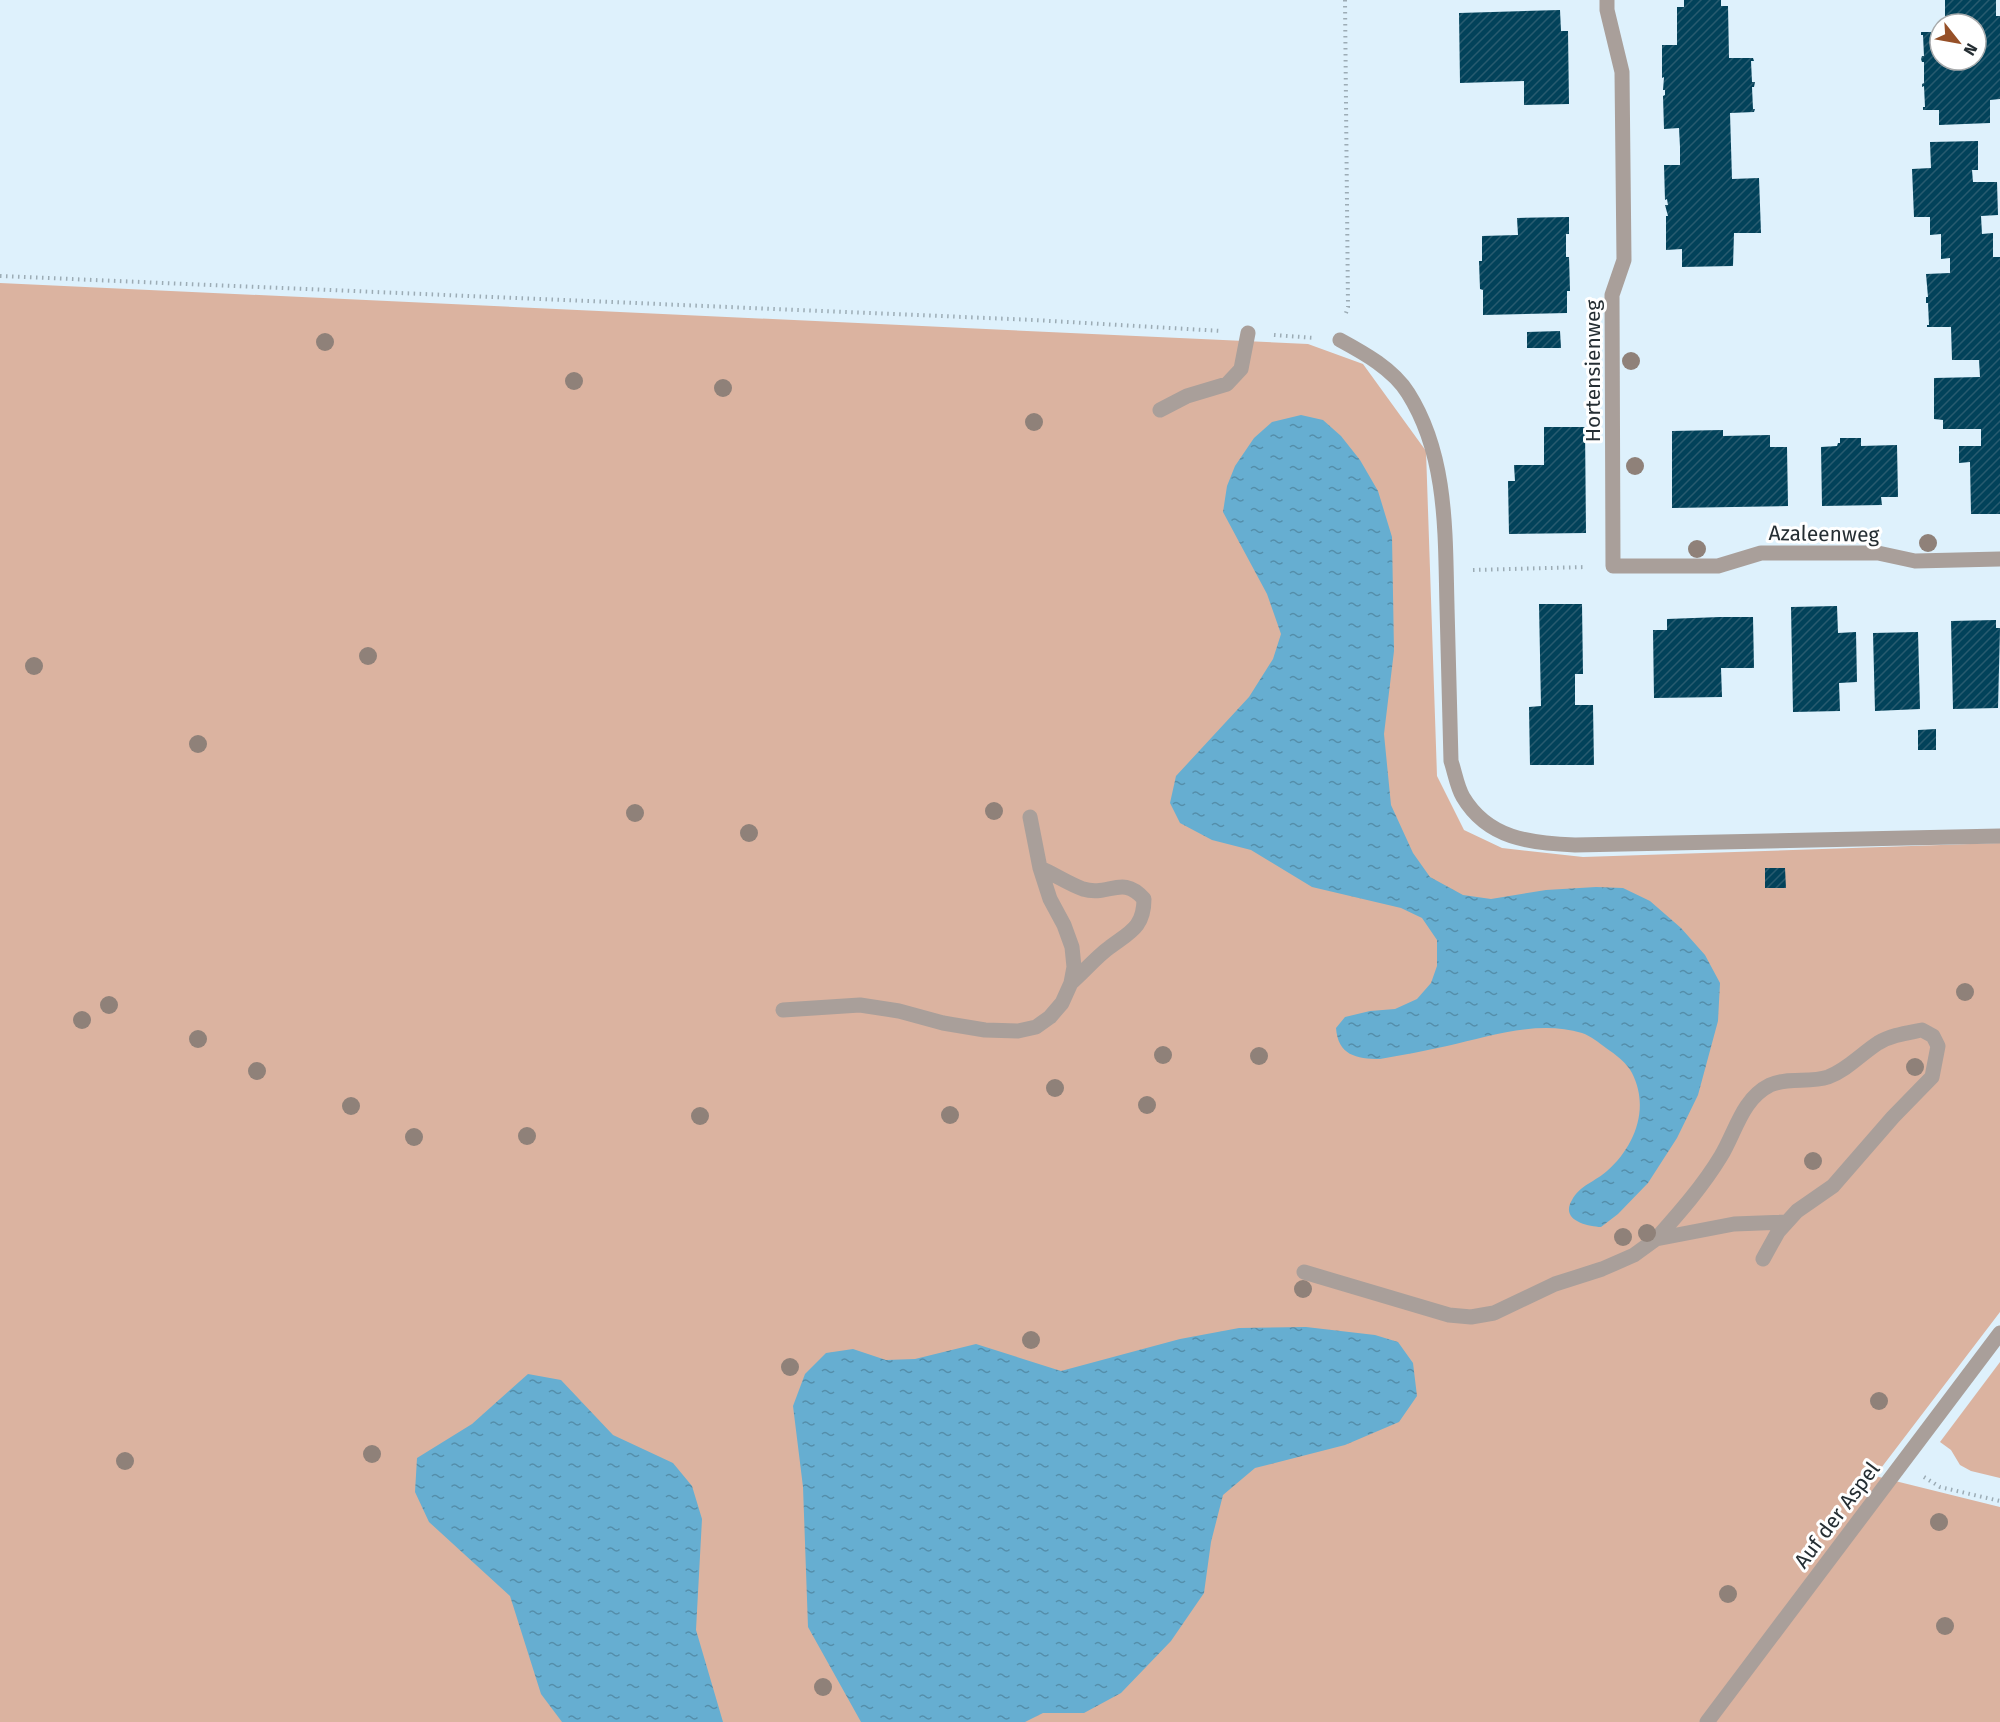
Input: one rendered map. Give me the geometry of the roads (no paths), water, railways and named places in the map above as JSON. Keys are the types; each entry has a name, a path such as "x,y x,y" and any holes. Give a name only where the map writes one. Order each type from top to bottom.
{"street":[{"name":"Hortensienweg","path":"1607,0 1607,10 1622,72 1624,260 1612,294 1614,566"},
{"path":"1160,410 1187,396 1227,384 1240,369 1248,333"},
{"path":"1340,340 1376,360 1407,392 1425,430 1440,478 1446,526 1451,761 1462,796 1482,821 1511,837 1539,844 2000,836"},
{"name":"Azaleenweg","path":"1614,566 1718,566 1761,553 1878,553 1915,561 2000,559"},
{"path":"783,1010 861,1005 899,1011 964,1027 1018,1031 1036,1027 1050,1017 1062,1003 1071,983 1074,968 1072,947 1064,925 1050,899 1040,868 1030,817"},
{"path":"1040,868 1084,889 1107,890 1126,886 1136,890 1144,899 1144,911 1138,926 1109,948 1071,983"},
{"path":"1304,1272 1449,1315 1471,1317 1494,1313 1555,1284 1602,1269 1634,1255 1656,1239 1688,1203 1714,1165 1743,1111 1756,1093 1772,1084 1828,1077 1880,1042 1898,1035 1922,1030 1933,1036 1938,1046 1932,1077 1893,1117 1833,1186 1797,1211 1778,1232 1763,1258"},
{"path":"1656,1239 1734,1224 1787,1222"},
{"name":"Auf der Aspel","path":"1707,1722 2000,1333"}],"water":[{"path":"1301,415 1323,420 1341,436 1360,460 1378,491 1392,537 1394,651 1384,734 1391,805 1413,853 1430,877 1463,895 1491,899 1546,890 1623,888 1650,901 1681,928 1705,955 1720,983 1718,1021 1698,1095 1677,1138 1648,1183 1618,1214 1601,1227 1576,1221 1569,1213 1569,1207 1579,1191 1603,1175 1617,1161 1637,1126 1640,1100 1632,1073 1624,1062 1585,1034 1549,1028 1497,1034 1380,1059 1363,1058 1350,1054 1344,1050 1337,1037 1336,1028 1345,1017 1370,1011 1395,1009 1417,999 1431,983 1437,966 1437,940 1422,918 1401,908 1312,887 1251,850 1212,840 1180,823 1170,803 1176,776 1249,697 1273,659 1281,634 1267,594 1223,512 1227,486 1235,466 1254,438 1272,422"},
{"path":"1306,1327 1375,1335 1398,1342 1413,1363 1417,1396 1399,1422 1345,1445 1255,1468 1223,1495 1211,1542 1204,1593 1171,1641 1121,1693 1084,1713 1043,1713 1025,1722 861,1722 808,1627 803,1487 793,1406 805,1374 826,1353 853,1349 886,1360 915,1359 976,1344 1061,1371 1180,1339 1239,1328"},
{"path":"528,1374 561,1380 613,1435 673,1463 692,1486 702,1519 696,1630 723,1722 562,1722 541,1694 510,1596 429,1522 415,1492 417,1458 472,1424"}]}
